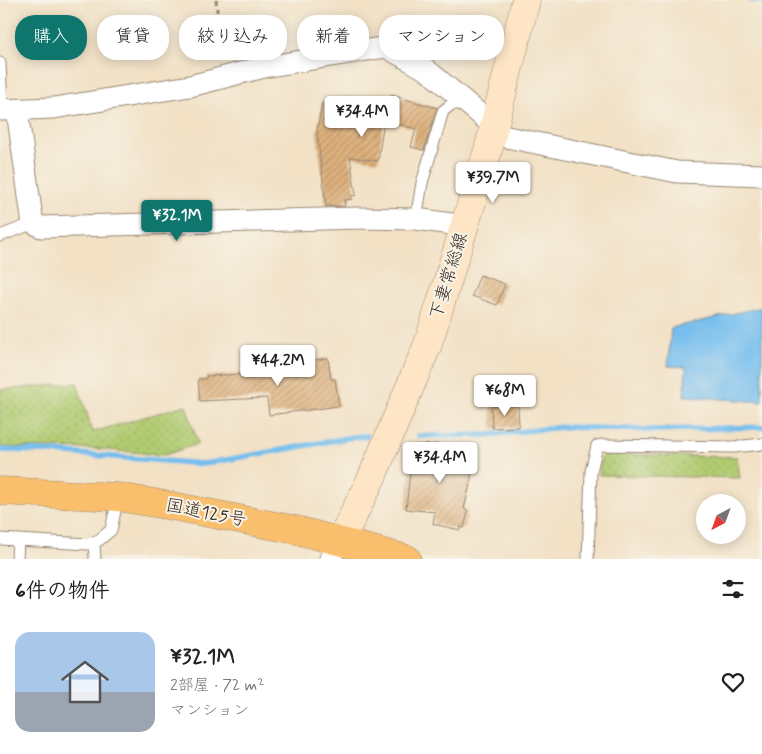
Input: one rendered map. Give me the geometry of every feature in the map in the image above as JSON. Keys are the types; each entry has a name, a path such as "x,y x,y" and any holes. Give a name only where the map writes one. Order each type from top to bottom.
{"highway":[{"name":"国道125号","path":"0,491 118,497 172,506 336,550 407,559"}],"main road":[{"name":"下妻常総線","path":"336,550 372,477 420,366 493,130 526,0"}],"street":[{"path":"464,226 416,218 299,218 49,228 34,224 6,110 54,108 190,86 272,66 386,47 427,70 467,104 493,130 677,172 762,175"}],"lane":[{"path":"0,63 6,110"},
{"path":"416,218 422,182 444,111 452,104 467,104"},
{"path":"0,236 34,224"},
{"path":"588,559 591,471 596,446 734,447 762,444"},
{"path":"0,539 88,544 94,542 111,530 118,497"},
{"path":"17,559 18,540"},
{"path":"94,542 95,559"}],"path":[{"path":"216,0 219,30 231,76"}],"green space":[{"path":"77,383 93,432 186,405 198,444 164,455 98,449 0,447 0,390"},
{"path":"604,454 737,457 740,478 599,475 601,458"}],"water":[{"path":"762,307 762,402 684,396 686,367 668,366 671,328"}],"building":[{"path":"391,95 437,108 424,150 411,147 416,129 384,120 378,161 350,157 356,195 351,196 352,199 344,200 345,206 326,206 317,132 322,103 336,105 337,100 346,101 347,97 388,103"},
{"path":"480,275 505,284 497,305 472,296"},
{"path":"328,358 331,379 335,379 339,406 269,415 267,398 200,401 198,379 206,379 206,376 264,373 263,367"},
{"path":"518,405 519,427 492,428 491,406"},
{"path":"440,444 440,452 472,453 471,480 464,509 468,511 464,528 460,527 460,530 433,524 435,512 406,509 413,445"}],"waterway":[{"path":"751,0 762,1"},
{"path":"419,436 487,435 563,427 654,430 762,427"},
{"path":"0,450 41,451 203,464 367,436"}]}
